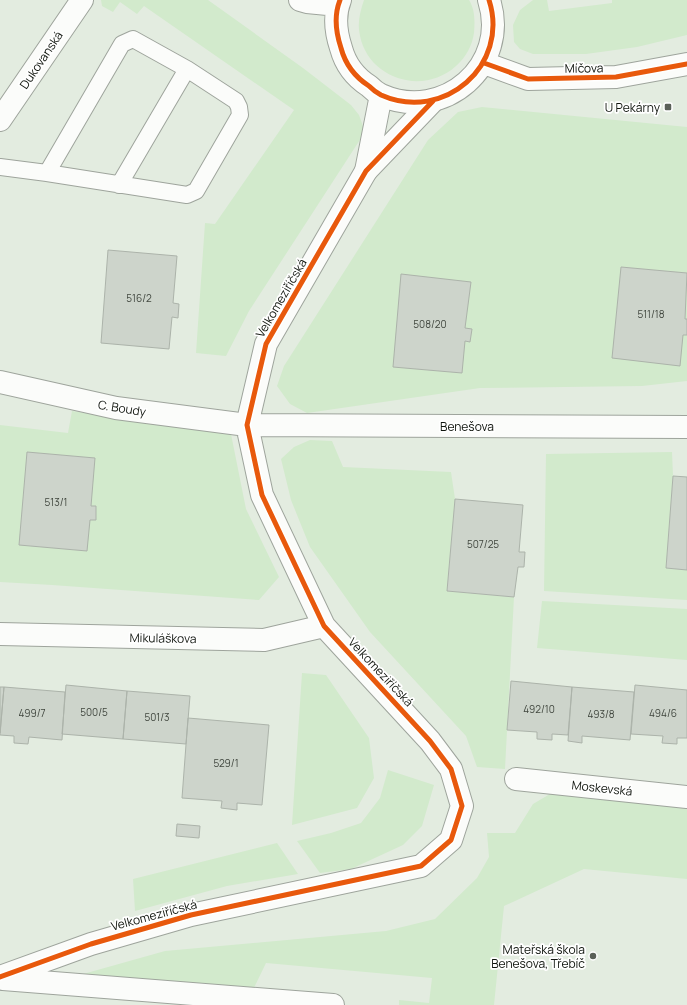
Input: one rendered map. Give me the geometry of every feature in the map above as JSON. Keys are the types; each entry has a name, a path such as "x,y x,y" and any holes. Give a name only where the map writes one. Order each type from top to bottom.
{"street":[{"name":"Dukovanská","path":"0,120 82,0"},
{"path":"300,0 307,2 339,2"},
{"name":"Velkomeziříčská","path":"339,2 336,32 343,57 359,79 380,95 406,102 433,101 451,94 466,84 484,63 493,39 494,13 489,0"},
{"name":"Míčova","path":"484,63 528,79 616,77 687,64"},
{"path":"366,171 380,95"},
{"name":"Velkomeziříčská","path":"0,978 91,944 192,914 421,866 451,840 462,806 451,769 430,741 324,626 262,495 247,425 266,344 366,171 433,101"},
{"name":"C. Boudy","path":"0,382 116,408 247,425"},
{"name":"Benešova","path":"247,425 687,427"},
{"name":"Mikuláškova","path":"0,634 264,640 324,626"},
{"name":"Moskevská","path":"516,779 687,797"},
{"name":"Velkomeziříčská","path":"0,978 333,1005"}],"lane":[{"path":"0,167 187,195 196,191 240,115 239,107 236,101 187,69 133,39 122,44 47,173"},
{"path":"119,185 187,69"}],"green space":[{"path":"101,0 208,0 303,68 351,105 359,115 365,132 249,311 226,356 196,353 205,223 215,224 294,110 144,6 137,14 120,2 113,12 102,6"},
{"path":"364,0 469,0 473,11 474,20 474,33 470,47 460,63 443,75 428,80 413,81 399,78 386,72 374,63 365,51 360,36 359,27 360,13"},
{"path":"533,0 547,0 549,11 612,3 612,0 687,0 687,35 637,47 586,54 533,54 520,49 514,42 513,25 520,10"},
{"path":"482,107 687,127 687,381 642,386 480,388 307,413 290,404 277,386 284,366 428,140 458,112"},
{"path":"72,411 231,434 246,509 279,577 259,600 0,582 0,425 68,433"},
{"path":"310,440 332,441 343,467 451,472 455,499 447,591 514,597 505,769 477,767 466,736 370,632 310,547 291,500 281,459 294,447"},
{"path":"672,452 673,476 666,568 687,570 687,600 544,591 546,454"},
{"path":"542,601 687,609 687,660 537,648"},
{"path":"302,673 326,675 369,738 374,778 357,808 292,825"},
{"path":"388,770 434,785 422,826 403,845 351,869 320,873 297,841 331,833 361,823 380,798"},
{"path":"572,793 687,804 687,879 584,869 504,906 494,1005 399,1005 399,1000 429,1003 432,978 266,963 252,992 76,976 165,951 386,931 435,919 477,878 489,857 487,833 515,833 533,804 550,794"},
{"path":"277,843 298,874 227,886 135,911 133,879"}],"building":[{"path":"108,250 177,256 173,303 179,304 178,318 172,317 169,349 101,343"},
{"path":"621,267 687,273 685,319 687,319 687,335 683,335 680,366 612,358"},
{"path":"401,274 471,282 465,328 472,329 470,342 465,341 462,373 393,367"},
{"path":"27,452 95,458 91,506 96,506 96,520 90,520 87,551 19,545"},
{"path":"673,476 687,477 687,570 666,568"},
{"path":"455,499 523,505 519,552 525,552 524,567 518,567 514,597 447,591"},
{"path":"511,681 572,687 568,735 552,734 552,740 537,739 537,732 507,730"},
{"path":"66,685 127,691 123,739 62,734"},
{"path":"635,685 687,690 687,738 677,738 677,744 662,743 663,736 631,734"},
{"path":"0,687 4,687 0,733"},
{"path":"4,687 65,692 62,740 29,737 28,744 14,743 14,736 0,735"},
{"path":"572,687 634,692 630,740 582,736 582,743 568,741"},
{"path":"127,691 190,696 186,744 123,739"},
{"path":"188,718 269,725 262,805 237,803 237,810 221,808 222,801 182,798"},
{"path":"177,824 200,826 199,838 176,836"}],"cycle path":[{"path":"340,0 336,18 337,30 339,42 348,64 359,78 378,93 405,102 427,101 448,94 466,82 481,66 490,46 493,24 489,0"},
{"path":"484,63 528,79 616,77 687,64"},
{"path":"0,977 91,944 191,915 421,866 451,840 462,806 451,769 430,741 324,626 262,495 247,425 266,344 366,171 433,101"}],"place":[{"name":"U Pekárny","path":"668,107"},
{"name":"Mateřská škola Benešova, Třebíč","path":"593,956"}]}
